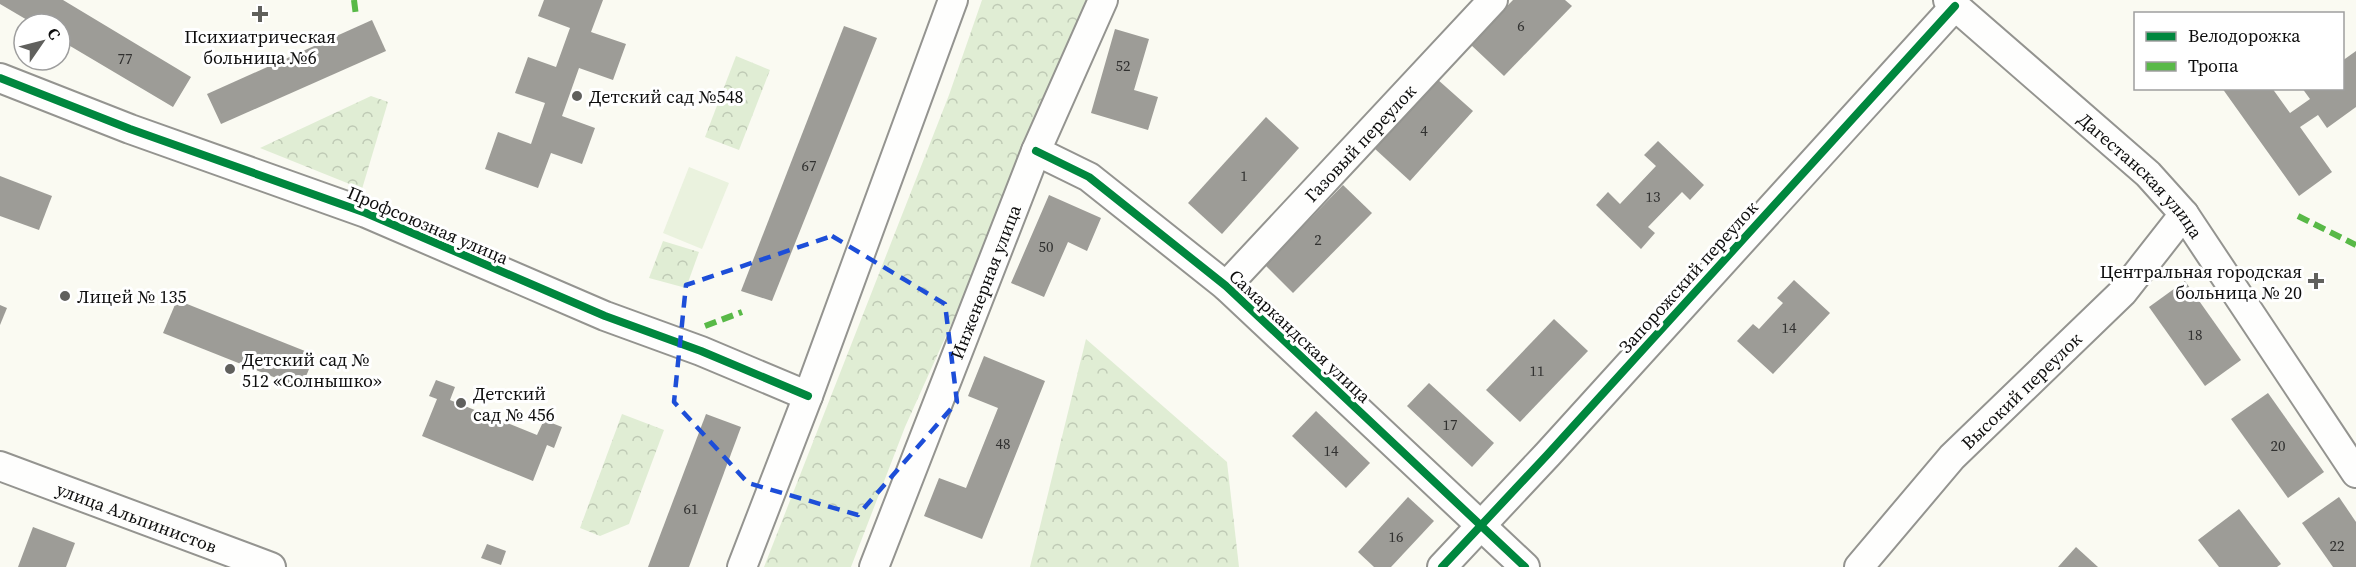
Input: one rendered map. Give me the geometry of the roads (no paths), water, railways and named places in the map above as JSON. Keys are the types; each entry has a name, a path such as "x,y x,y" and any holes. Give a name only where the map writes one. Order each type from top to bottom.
{"street":[{"path":"741,567 808,396 953,0"},
{"name":"Инженерная улица","path":"874,567 1036,150 1103,0"},
{"name":"Газовый переулок","path":"1226,286 1493,0"},
{"name":"Дагестанская улица","path":"1952,3 2148,174 2184,214 2356,473"},
{"name":"Запорожский переулок","path":"1442,567 1952,3"},
{"name":"Профсоюзная улица","path":"0,78 130,129 366,213 605,316 701,351 808,396"},
{"name":"Самаркандская улица","path":"1036,150 1089,177 1226,286 1525,567"},
{"name":"Высокий переулок","path":"1859,567 1952,457 2122,292 2184,214"},
{"name":"улица Альпинистов","path":"0,466 272,567"}],"place":[{"name":"Психиатрическая больница №6","path":"260,14"},
{"name":"Детский сад №548","path":"577,96"},
{"name":"Центральная городская больница № 20","path":"2316,281"},
{"name":"Лицей № 135","path":"65,296"},
{"name":"Детский сад № 512 «Солнышко»","path":"230,369"},
{"name":"Детский сад № 456","path":"461,403"}]}
